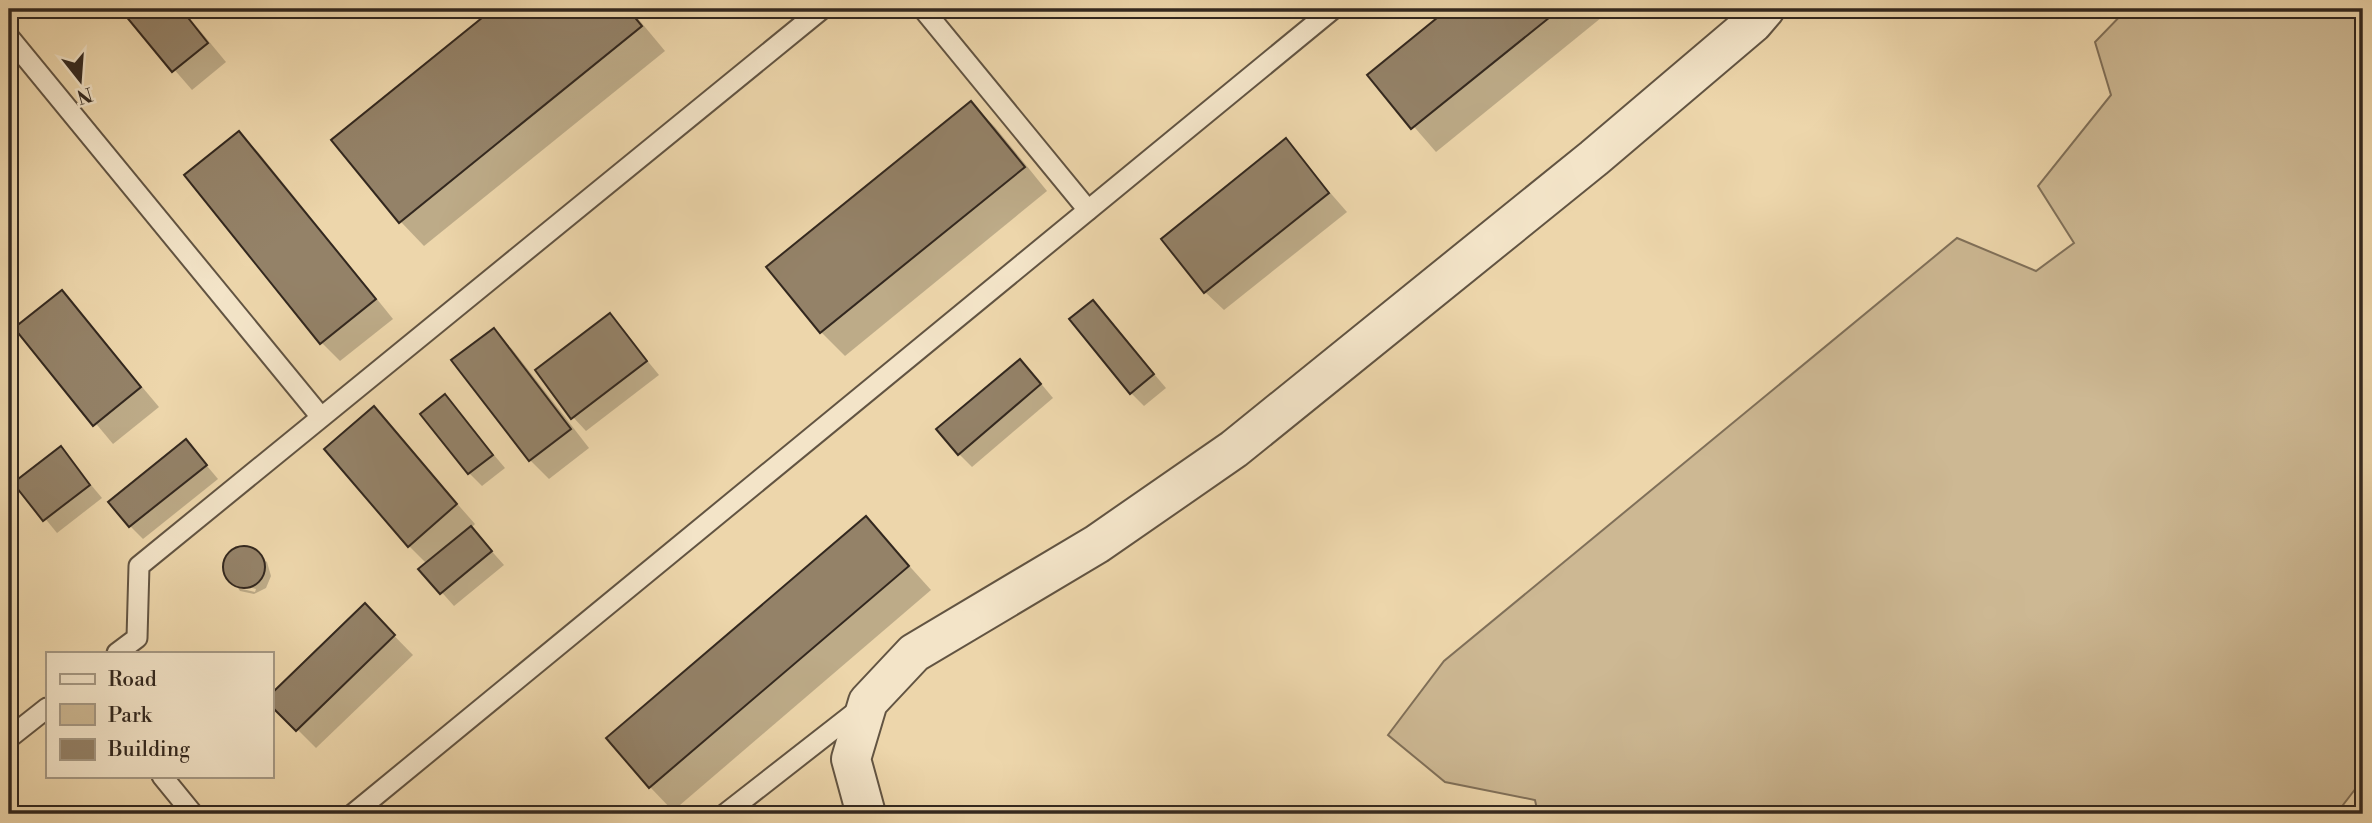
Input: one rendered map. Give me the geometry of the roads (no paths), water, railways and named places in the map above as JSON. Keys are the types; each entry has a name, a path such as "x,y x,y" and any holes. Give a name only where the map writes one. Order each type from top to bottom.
{"street":[{"path":"866,814 851,759 869,702 914,653 1097,544 1234,449 1594,158 1753,23 1765,9"}],"lane":[{"path":"118,652 137,638 139,566 822,9"},
{"path":"923,9 1088,210"},
{"path":"353,814 1333,9"},
{"path":"9,37 321,417"},
{"path":"725,814 869,702"},
{"path":"9,738 46,709"},
{"path":"164,778 194,814"}]}
